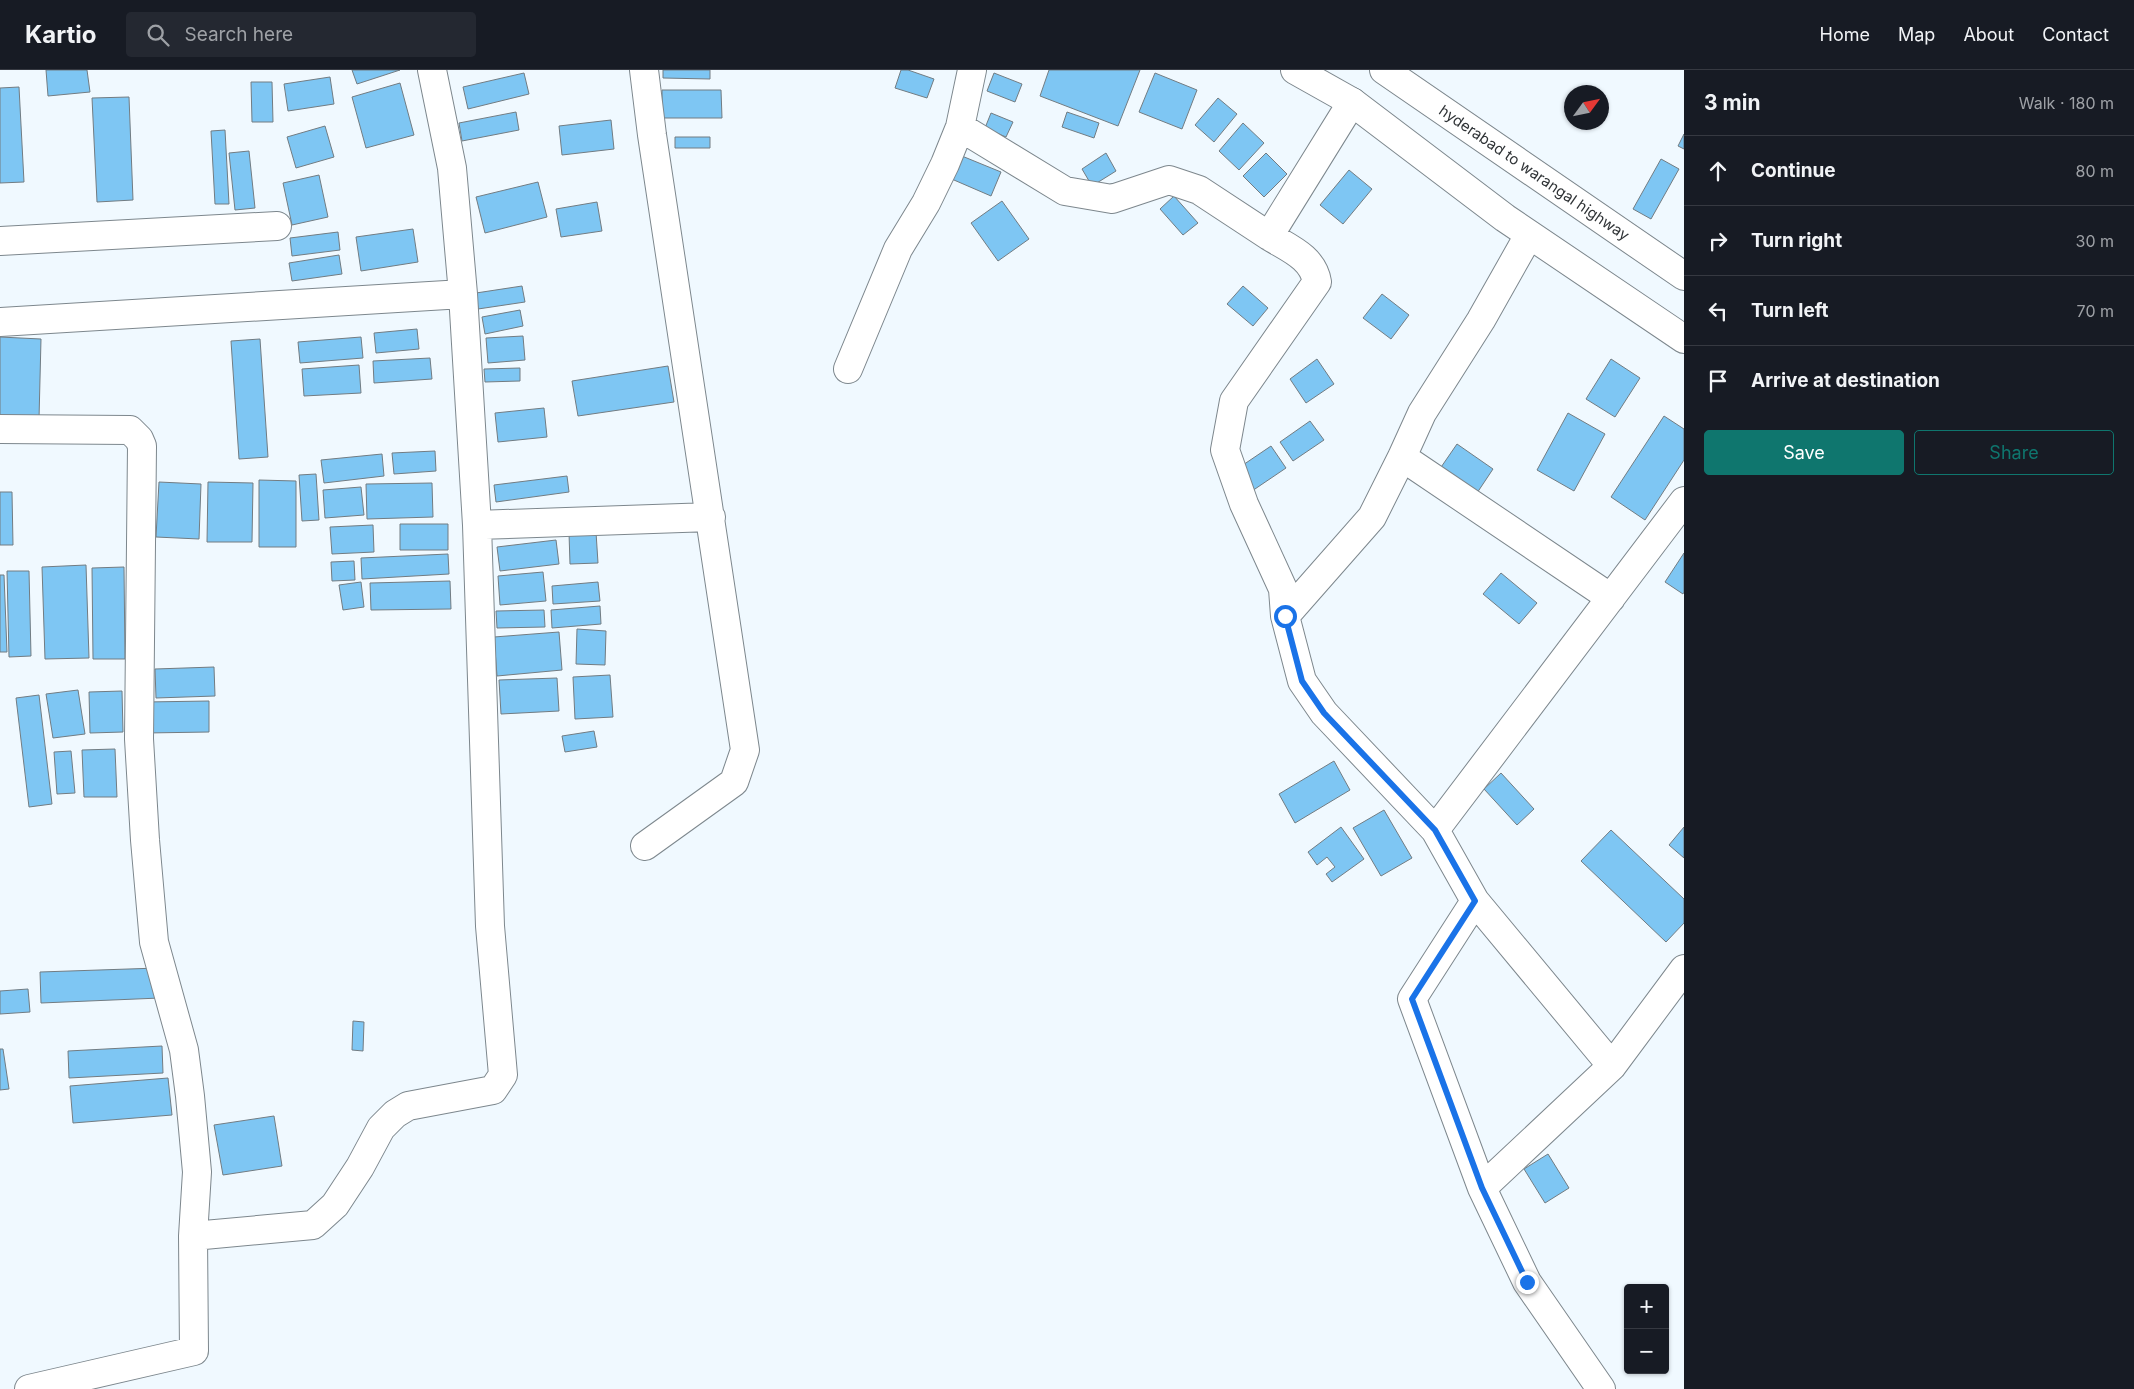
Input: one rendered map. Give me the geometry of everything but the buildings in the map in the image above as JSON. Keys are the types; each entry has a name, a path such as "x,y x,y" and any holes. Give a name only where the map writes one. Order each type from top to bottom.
{"street":[{"path":"193,1236 313,1225 335,1205 360,1167 381,1128 395,1114 408,1106 493,1090 502,1075 490,926 478,524 463,294 452,168 432,70"},
{"path":"644,70 652,135 745,750 734,782 645,846"},
{"path":"848,369 898,249 926,203 960,127 972,70"},
{"path":"1295,70 1352,102 1529,235 1684,338"},
{"name":"hyderabad to warangal highway","path":"1388,71 1684,276"},
{"path":"1268,236 1352,102"},
{"path":"960,127 1065,191 1112,200 1170,180 1199,190 1268,236 1306,258 1315,271 1317,282 1234,401 1225,450 1244,504 1283,589 1285,616 1302,681 1324,713 1435,830 1475,901 1612,1066"},
{"path":"0,241 277,226"},
{"path":"1285,616 1372,517 1422,413 1481,320 1529,235"},
{"path":"0,322 463,294"},
{"path":"0,429 130,430 139,439 142,446 139,739 144,840 154,942 184,1050 197,1172 193,1236 194,1351 29,1389"},
{"path":"1402,457 1611,598"},
{"path":"1435,830 1684,501"},
{"path":"478,524 711,518"},
{"path":"1475,901 1412,999 1482,1188 1527,1282 1601,1389"},
{"path":"1482,1188 1612,1066 1684,968"}],"route":[{"path":"1285,616 1302,681 1324,713 1387,777 1435,830 1475,901 1412,999 1482,1188 1527,1282"}]}
